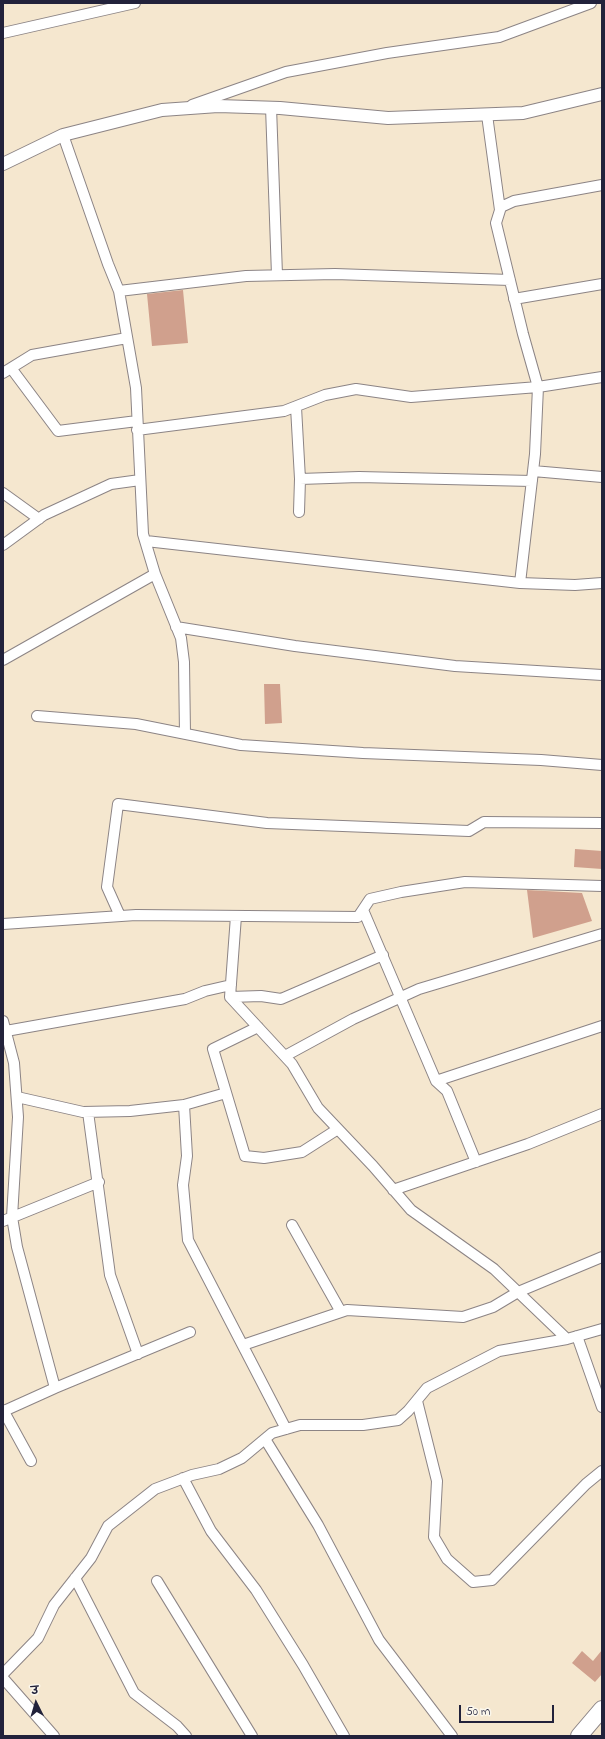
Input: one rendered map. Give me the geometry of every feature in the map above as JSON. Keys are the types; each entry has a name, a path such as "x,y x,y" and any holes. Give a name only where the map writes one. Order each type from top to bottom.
{"main road":[{"path":"579,1736 602,1709"}],"street":[{"path":"3,33 135,3"},
{"path":"183,109 286,72 387,53 499,37 591,3"},
{"path":"3,164 63,135 162,110 218,106 271,108 388,118 523,113 602,94"},
{"path":"271,108 278,275"},
{"path":"487,114 500,210 496,223 514,299 538,387 532,476 520,583"},
{"path":"63,135 108,264 119,291 136,388 143,534 155,574 181,638 184,662 185,734"},
{"path":"500,210 501,207 514,202 602,185"},
{"path":"119,291 239,277 278,275 335,274 510,280"},
{"path":"514,299 602,284"},
{"path":"127,338 32,355 7,370 58,431 137,426 284,412 325,395 356,389 411,397 538,387 602,377"},
{"path":"296,407 300,479 299,512"},
{"path":"300,479 359,477 602,477"},
{"path":"3,544 39,518 111,484 140,480"},
{"path":"3,493 39,518"},
{"path":"146,541 520,583 575,585 602,583"},
{"path":"3,660 155,574"},
{"path":"176,627 296,646 455,666 602,675"},
{"path":"37,716 136,724 241,745 363,753 541,760 602,765"},
{"path":"120,916 107,887 118,804 267,823 468,832 484,822 602,823"},
{"path":"3,924 120,916 358,917 370,899 401,892 465,882 602,886"},
{"path":"363,910 436,1081 447,1091 476,1162"},
{"path":"236,916 230,997 292,1064 318,1108 411,1210 494,1269 518,1292 572,1337 602,1405"},
{"path":"285,1056 353,1019 418,989 602,934"},
{"path":"230,997 261,996 281,999 383,955"},
{"path":"55,1388 7,1219 18,1117 14,1063 4,1026 184,999 205,991 231,985"},
{"path":"436,1081 602,1026"},
{"path":"258,1027 213,1049 245,1156 264,1158 302,1152 338,1129"},
{"path":"17,1097 88,1112 130,1112 184,1105 226,1093"},
{"path":"184,1105 186,1156 183,1185 188,1240 286,1429"},
{"path":"88,1112 110,1275 138,1354"},
{"path":"393,1190 476,1162 602,1114"},
{"path":"7,1219 98,1182"},
{"path":"292,1225 341,1312"},
{"path":"243,1345 347,1310 463,1317 494,1307 518,1292 602,1257"},
{"path":"3,1674 38,1638 54,1605 91,1558 108,1526 155,1489 183,1478 224,1466 242,1458 272,1433 286,1429 300,1426 362,1425 398,1420 408,1411 427,1388 499,1351 572,1337 602,1328"},
{"path":"31,1461 3,1410 190,1332"},
{"path":"417,1401 437,1482 434,1537 447,1559 473,1582 492,1580 586,1484 602,1471"},
{"path":"264,1439 318,1525 379,1640 452,1736"},
{"path":"183,1478 211,1531 256,1590 303,1665 344,1736"},
{"path":"75,1578 134,1693 177,1726 186,1736"},
{"path":"157,1582 252,1736"},
{"path":"3,1678 54,1736"}],"building":[{"path":"183,290 188,343 152,346 147,294"},
{"path":"264,684 280,684 282,723 265,724"},
{"path":"575,849 602,851 602,869 574,867"},
{"path":"527,890 582,893 592,921 533,938"},
{"path":"602,1650 602,1674 595,1682 572,1663 582,1651 593,1661"}]}
